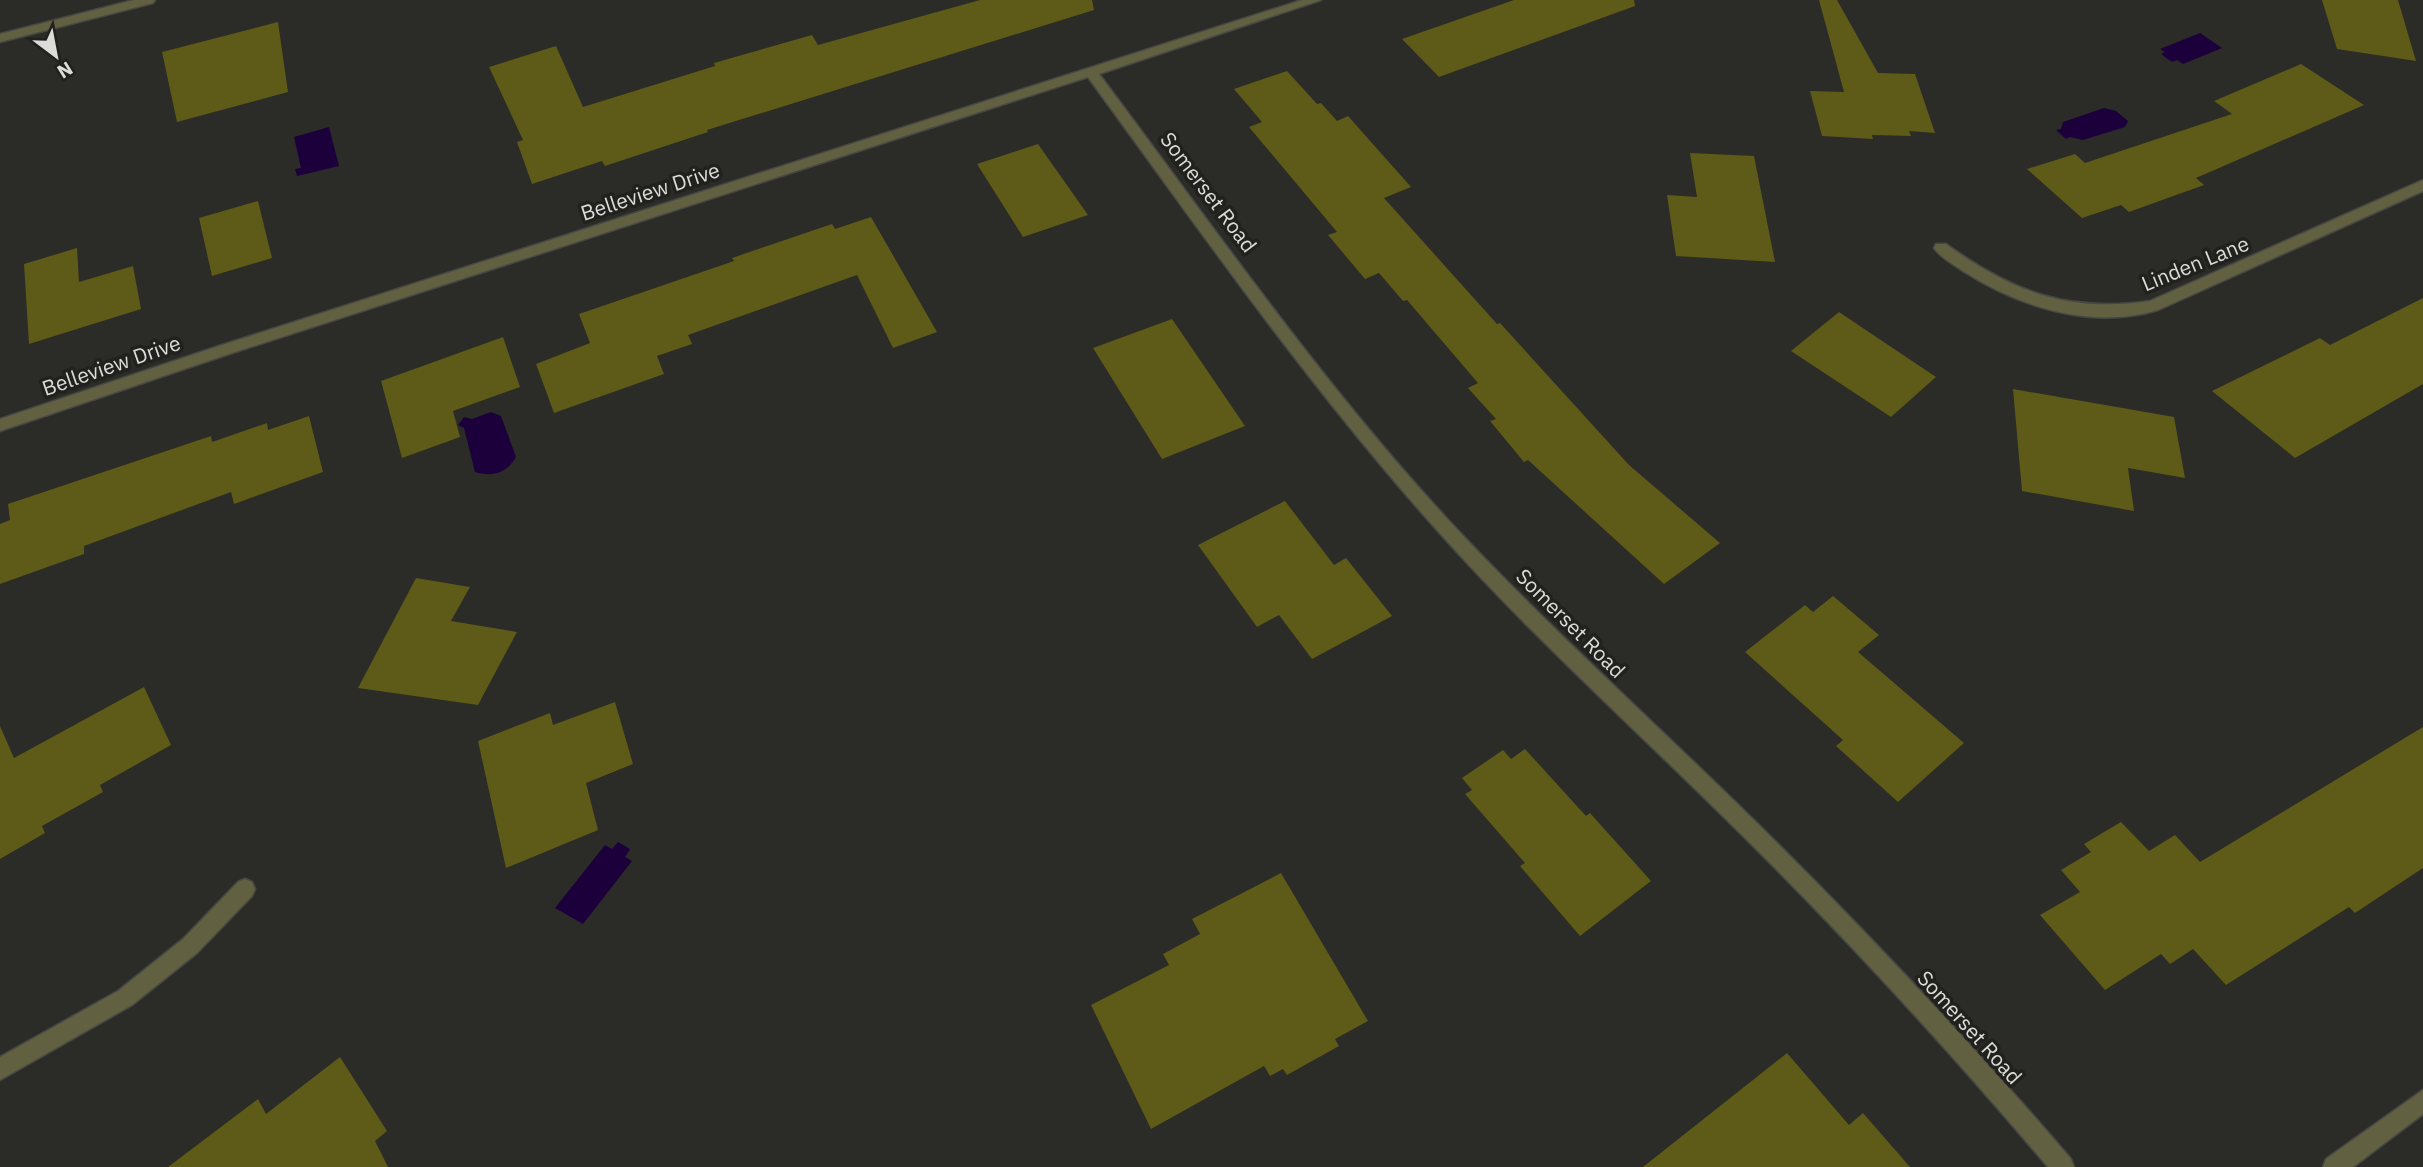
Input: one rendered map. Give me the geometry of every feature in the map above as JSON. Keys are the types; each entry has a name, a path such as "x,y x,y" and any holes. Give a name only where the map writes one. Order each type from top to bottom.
{"street":[{"path":"0,38 149,0"},
{"name":"Belleview Drive","path":"0,425 227,349 1315,0"},
{"name":"Somerset Road","path":"1091,72 1330,392 1443,526 1559,645 1713,793 1866,947 2063,1167"},
{"name":"Linden Lane","path":"1941,248 1970,270 2011,291 2056,306 2108,312 2153,306 2423,186"},
{"path":"0,1069 125,998 190,946 245,889"},
{"path":"2334,1167 2423,1101"}],"shaded area":[{"path":"2200,33 2222,48 2183,64 2177,60 2172,62 2161,54 2165,52 2160,49"},
{"path":"2104,108 2116,111 2128,121 2125,127 2083,140 2070,137 2066,139 2056,130 2061,129 2063,122"},
{"path":"329,127 339,166 297,176 295,169 301,168 294,137"},
{"path":"491,412 501,416 516,457 503,471 487,474 475,472 464,428 458,425 464,417 472,419"},
{"path":"618,842 630,849 625,857 632,861 583,924 555,908 605,845 612,849"}],"building":[{"path":"980,0 1092,0 1094,10 707,130 708,132 605,166 602,161 532,184 517,142 523,140 489,67 556,46 583,107 715,66 714,63 812,35 818,45"},
{"path":"1514,0 1634,0 1635,6 1439,77 1402,39"},
{"path":"1819,0 1837,0 1878,73 1915,74 1935,133 1909,131 1911,136 1872,135 1873,139 1822,136 1810,91 1844,92"},
{"path":"2322,0 2398,0 2416,61 2337,49"},
{"path":"278,22 288,92 177,122 162,52"},
{"path":"2301,64 2364,105 2196,178 2204,185 2129,212 2121,205 2082,218 2027,169 2075,154 2085,163 2232,114 2214,101"},
{"path":"1287,71 1317,104 1321,103 1337,121 1348,116 1411,187 1384,198 1497,324 1500,323 1629,465 1720,543 1664,584 1528,460 1524,462 1490,421 1496,419 1468,388 1478,383 1407,300 1403,301 1379,273 1365,279 1328,235 1337,232 1249,127 1262,122 1234,89"},
{"path":"1038,144 1088,215 1023,237 977,164"},
{"path":"1690,153 1754,156 1775,262 1676,256 1667,195 1697,197"},
{"path":"258,201 272,258 212,276 199,218"},
{"path":"871,217 937,332 893,348 857,275 688,335 692,344 657,356 664,374 554,413 536,364 590,343 579,314 832,224 835,229"},
{"path":"77,248 79,282 133,266 141,309 29,344 24,264"},
{"path":"2423,298 2423,384 2295,458 2212,391 2320,338 2330,345"},
{"path":"1839,312 1936,377 1891,417 1791,351"},
{"path":"1172,319 1245,426 1162,459 1093,348"},
{"path":"503,337 520,387 453,411 460,437 402,458 381,381"},
{"path":"2013,389 2174,417 2185,478 2128,468 2134,511 2022,491"},
{"path":"309,416 323,472 234,504 231,492 84,546 84,554 0,584 0,524 10,520 8,504 211,436 212,442 267,423 268,430"},
{"path":"1285,501 1334,565 1346,558 1392,616 1312,659 1279,615 1257,627 1198,545"},
{"path":"416,578 470,587 451,621 517,632 478,705 358,688"},
{"path":"1833,596 1879,635 1858,652 1964,743 1898,802 1836,746 1843,740 1745,652 1805,605 1813,612"},
{"path":"144,687 171,745 100,785 103,792 42,826 45,833 0,859 0,726 14,758"},
{"path":"615,702 633,764 586,783 598,830 506,868 478,741 550,713 553,725"},
{"path":"2423,727 2423,868 2355,913 2349,907 2226,985 2193,949 2170,964 2161,954 2105,990 2040,915 2080,892 2061,870 2091,852 2084,844 2121,822 2149,851 2175,835 2200,862"},
{"path":"1525,749 1586,816 1590,813 1651,881 1580,936 1520,866 1525,863 1465,794 1472,790 1462,778 1503,750 1511,759"},
{"path":"1281,873 1368,1021 1335,1039 1339,1046 1287,1075 1283,1069 1270,1076 1264,1066 1151,1129 1091,1005 1169,965 1163,954 1200,934 1192,919"},
{"path":"1787,1053 1849,1125 1863,1113 1910,1167 1643,1167"},
{"path":"340,1057 387,1131 375,1141 388,1167 168,1167 258,1099 266,1114"}]}
